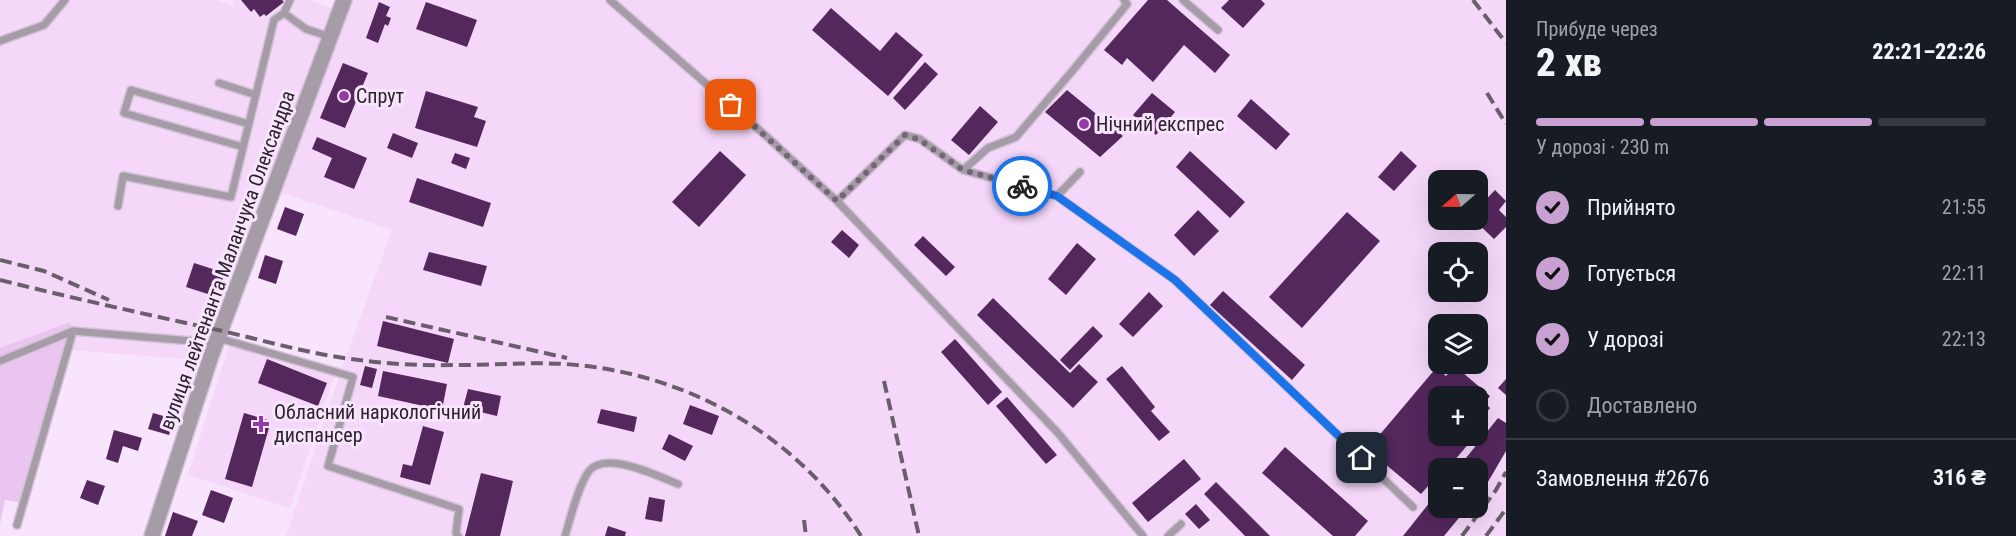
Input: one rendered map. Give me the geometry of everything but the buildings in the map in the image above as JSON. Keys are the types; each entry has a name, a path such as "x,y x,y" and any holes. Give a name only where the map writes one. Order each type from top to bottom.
{"street":[{"name":"вулиця лейтенанта Маланчука Олександра","path":"152,536 217,340 344,0"}],"lane":[{"path":"0,41 44,25 65,0"},
{"path":"117,206 123,176 231,197 274,20 284,13 290,0"},
{"path":"610,0 837,201 1058,433 1143,536"},
{"path":"1183,0 1218,30"},
{"path":"963,170 988,148 1016,137 1074,69 1127,1"},
{"path":"284,13 306,28 330,37"},
{"path":"219,83 256,95"},
{"path":"243,147 124,113 131,90 249,124"},
{"path":"837,201 905,135 920,140 963,170 1057,196 1175,280 1413,507"},
{"path":"1057,196 1080,172"},
{"path":"17,525 73,331"},
{"path":"0,361 73,331 217,340 353,377 328,466 459,509 456,533 458,536"},
{"path":"565,536 578,494 589,471 601,463 616,463 678,484"},
{"path":"1168,536 1181,524"}],"shaded area":[{"path":"0,0 218,0 236,8 232,0 312,0 332,8 334,0 1506,0 1506,536 286,536 340,374 392,230 258,185 199,360 71,350 76,337 70,322 0,348"},
{"path":"70,322 76,337 28,504 5,500 0,524 0,348"},
{"name":"Обласний наркологічний диспансер","path":"230,343 335,374 290,508 188,475"}],"railway":[{"path":"1473,0 1506,43"},
{"path":"1487,93 1506,124"},
{"path":"0,260 44,271 109,300"},
{"path":"0,280 334,356 418,365 565,364 610,370 653,380 695,395 734,415 771,439 805,467 835,500 861,536"},
{"path":"386,317 567,358"},
{"path":"884,381 919,536"},
{"path":"1462,536 1496,490 1506,472"},
{"path":"1486,536 1506,509"},
{"path":"804,520 806,536"}],"way so far":[{"path":"731,105 837,201 905,135 920,140 963,170 1022,186"}],"place":[{"name":"Спрут","path":"344,96"},
{"name":"Нічний експрес","path":"1084,124"},
{"name":"Обласний наркологічний диспансер","path":"261,424"}],"route":[{"path":"1022,186 1057,196 1175,280 1362,458"}]}
